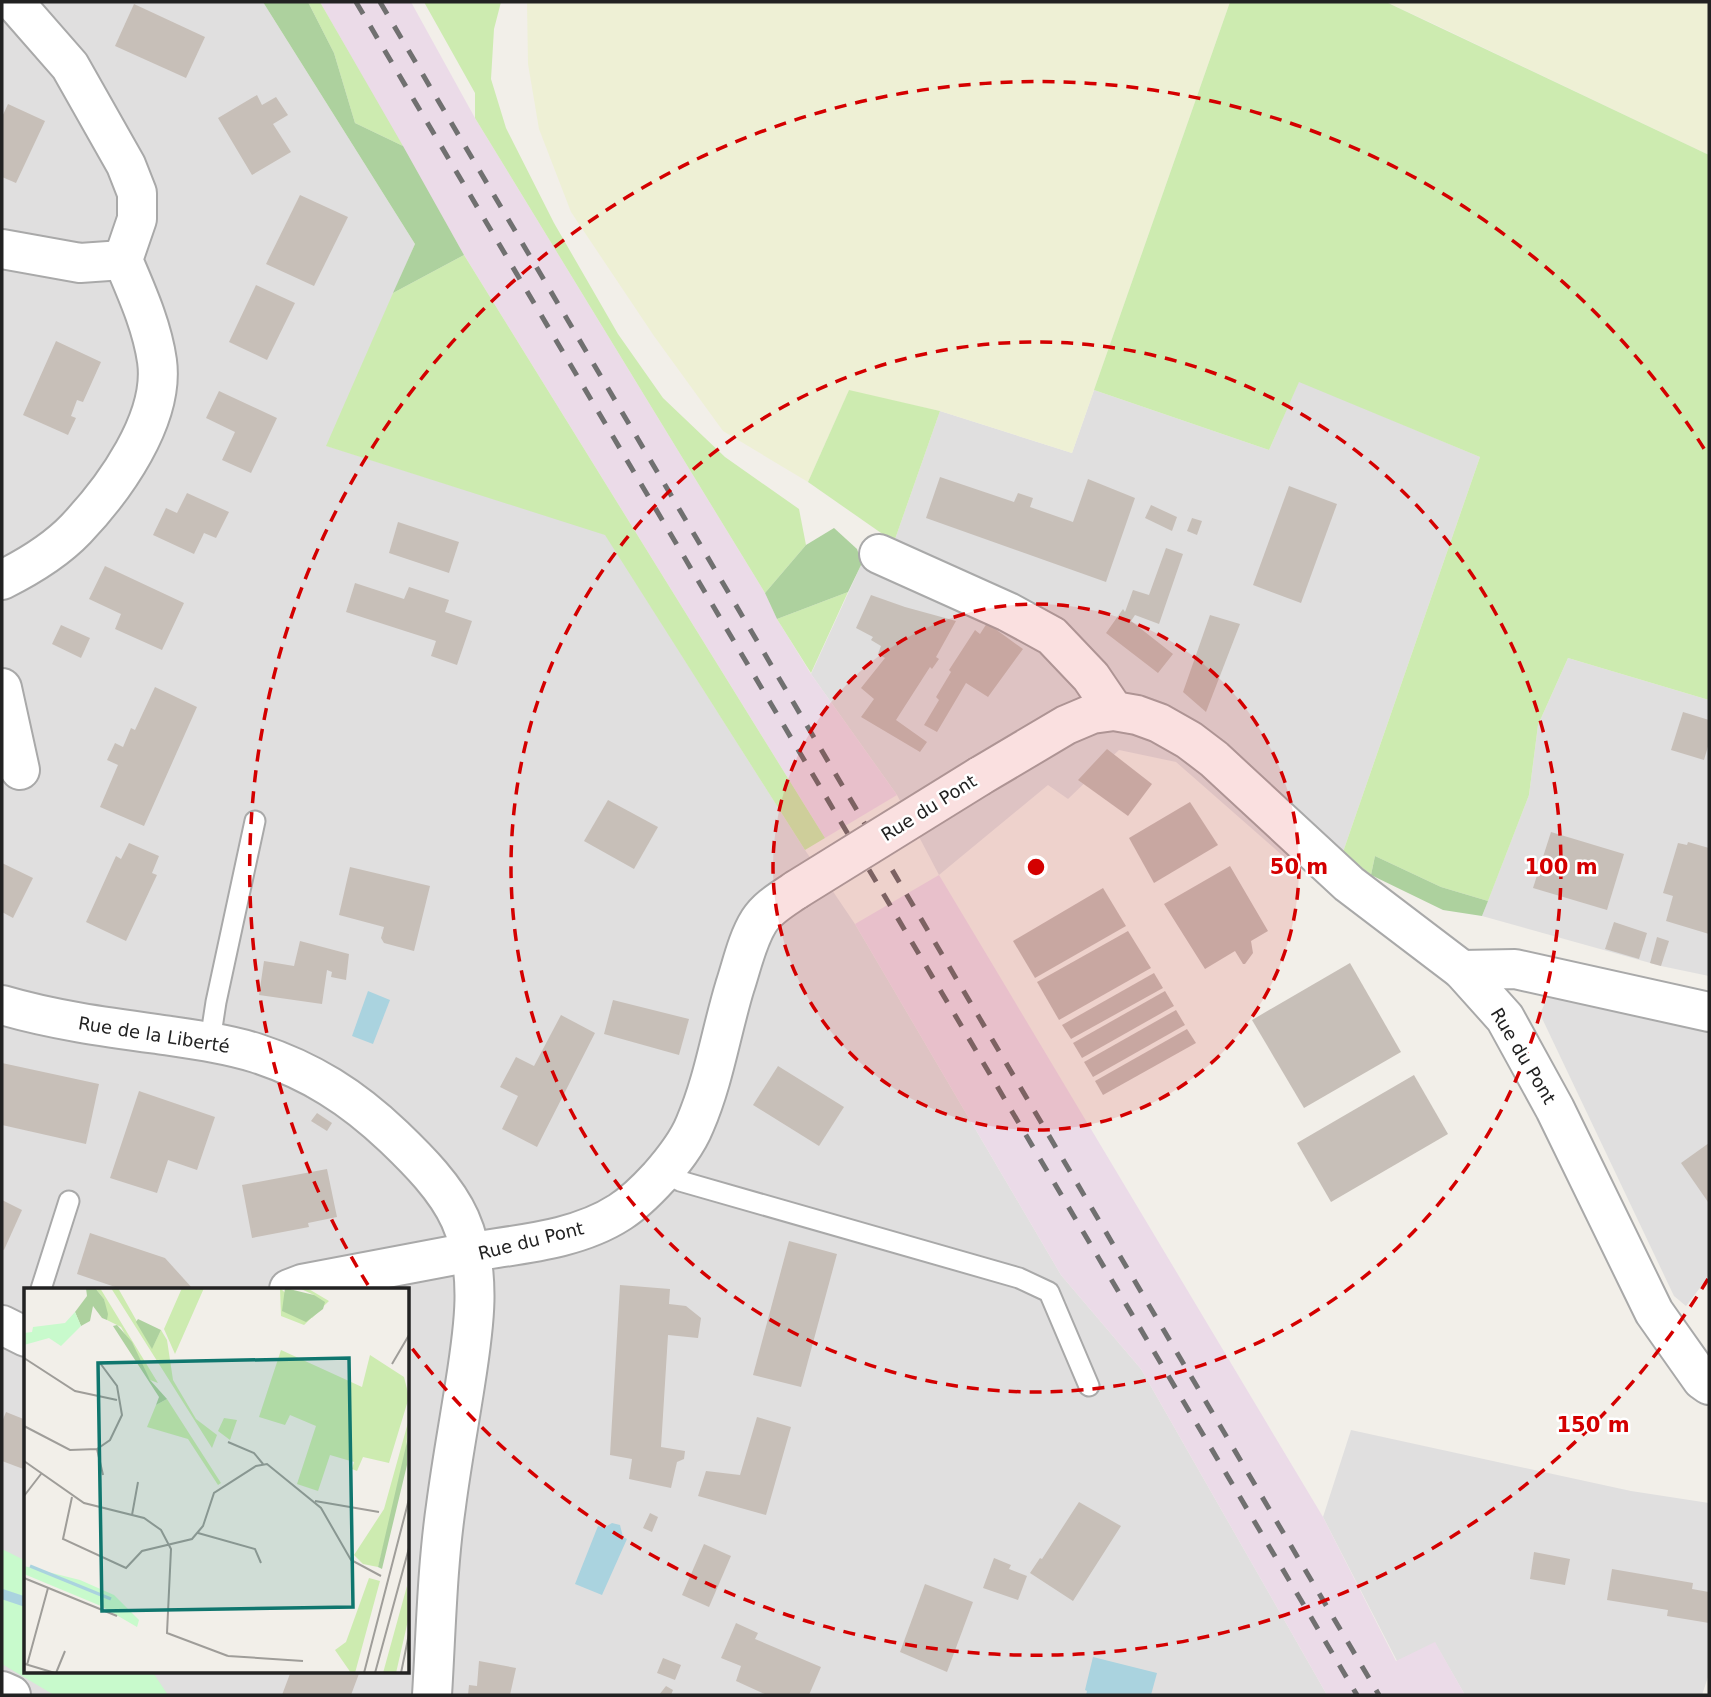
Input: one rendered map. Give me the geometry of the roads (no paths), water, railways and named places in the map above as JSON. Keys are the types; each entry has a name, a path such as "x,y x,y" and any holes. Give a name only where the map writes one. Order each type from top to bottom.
{"street":[{"path":"2,15 14,2 70,66 126,165 137,193 137,219 123,260 145,312 157,363 155,401 144,432 114,482 75,530 30,566 2,580"},
{"path":"2,249 80,263 123,260"},
{"path":"879,554 1008,612 1052,636 1091,677 1114,712"},
{"path":"2,688 20,770"},
{"name":"Rue du Pont","path":"432,1695 440,1555 474,1326 471,1252 539,1241 584,1229 620,1212 675,1159 694,1126 748,947 759,921 774,905 979,776 1066,725 1092,714 1114,712 1136,715 1159,723 1189,740 1214,759 1349,884 1462,970 1505,1018 1555,1108 1654,1312 1702,1380 1709,1385"},
{"path":"1462,970 1515,970 1709,1012"},
{"name":"Rue de la Liberté","path":"2,1005 73,1023 211,1041 296,1067 368,1112 407,1149 440,1188 460,1218 471,1252"},
{"path":"292,1288 471,1252"},
{"path":"2,1325 24,1335"},
{"path":"2,1691 11,1695"}],"lane":[{"path":"211,1041 216,1002 255,821"},
{"path":"664,1171 680,1181 1019,1278 1049,1292 1089,1386"},
{"path":"41,1288 69,1200"}],"water":[{"path":"368,991 390,1000 373,1044 352,1036"},
{"path":"612,1523 620,1525 623,1537 627,1539 602,1595 575,1584 598,1526 604,1528"},
{"path":"1093,1657 1157,1673 1151,1695 1086,1695"}],"waterway":[{"path":"2,1594 24,1601"}],"railway":[{"path":"356,2 1357,1695"},
{"path":"380,2 1379,1695"}]}
